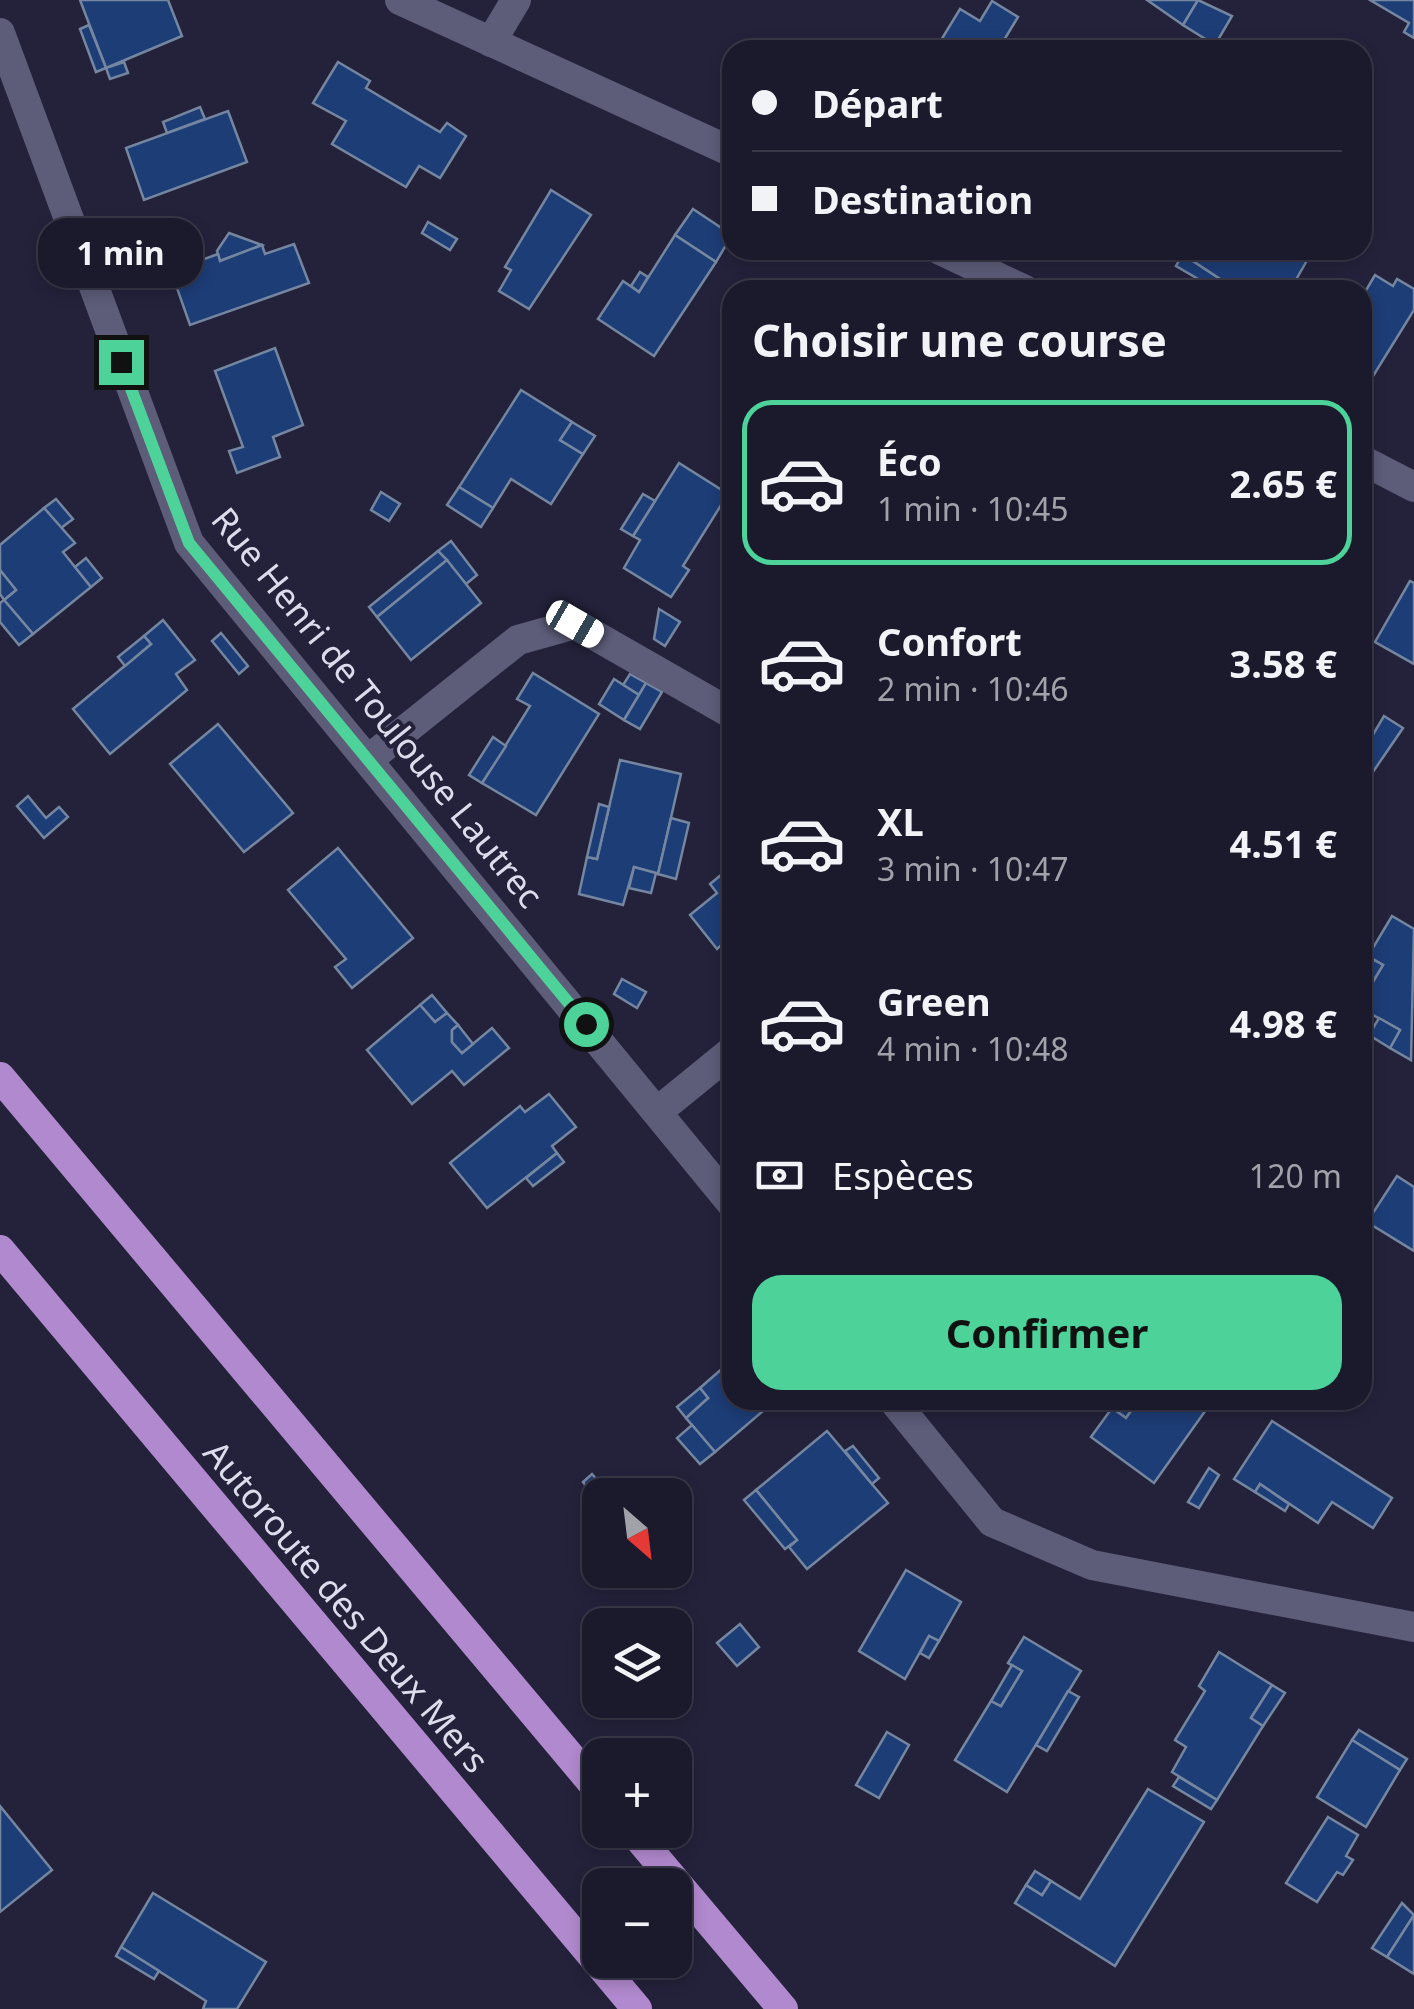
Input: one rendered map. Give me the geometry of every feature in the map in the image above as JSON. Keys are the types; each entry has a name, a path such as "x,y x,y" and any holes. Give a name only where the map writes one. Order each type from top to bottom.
{"highway":[{"path":"0,1078 582,1771"},
{"name":"Autoroute des Deux Mers","path":"0,1250 637,2009"},
{"path":"647,1848 782,2009"}],"street":[{"path":"400,0 722,147"},
{"path":"492,42 516,0"},
{"name":"Rue Henri de Toulouse Lautrec","path":"0,33 13,113 189,543 722,1192"},
{"path":"961,260 1004,280"},
{"path":"1372,465 1414,487"},
{"path":"369,759 518,640 575,624 722,708"},
{"path":"658,1112 722,1058"},
{"path":"901,1410 992,1522 1092,1565 1414,1627"}],"building":[{"path":"80,0 168,0 182,36 106,68"},
{"path":"1147,0 1198,0 1183,25"},
{"path":"1198,0 1232,16 1218,40 1207,40 1183,25"},
{"path":"1370,0 1414,0 1414,38 1404,32 1409,23"},
{"path":"992,1 1018,17 1004,40 941,40 960,9 980,21"},
{"path":"89,25 106,68 96,72 80,29"},
{"path":"124,62 128,73 110,79 106,68"},
{"path":"338,62 370,81 366,88 440,132 447,123 466,136 440,178 419,166 406,187 332,144 346,121 313,103"},
{"path":"200,107 205,119 167,133 163,122"},
{"path":"228,111 247,162 144,200 126,148"},
{"path":"551,190 591,215 529,309 499,291 511,270 505,267"},
{"path":"693,209 722,228 722,252 716,262 675,235"},
{"path":"428,222 457,239 450,250 422,233"},
{"path":"229,233 262,245 220,261 217,251"},
{"path":"675,235 716,262 654,356 598,319 623,281 639,292"},
{"path":"294,244 309,283 190,325 171,271 218,254 220,261 262,245 265,254"},
{"path":"1179,260 1194,260 1222,280 1200,280 1176,266"},
{"path":"1307,260 1296,280 1222,280 1193,261"},
{"path":"640,272 648,277 639,292 631,286"},
{"path":"1375,275 1393,286 1397,279 1414,289 1414,310 1372,378"},
{"path":"275,348 303,425 273,437 280,457 237,473 229,451 243,447 215,371"},
{"path":"521,390 572,422 560,440 583,454 551,504 511,479 493,508 459,487"},
{"path":"572,422 595,436 583,454 560,440"},
{"path":"679,463 722,490 722,504 683,566 689,570 671,597 624,568 640,540 633,536"},
{"path":"459,487 493,508 481,527 447,505"},
{"path":"381,492 400,504 389,521 371,510"},
{"path":"643,494 655,501 633,536 621,529"},
{"path":"56,499 73,519 61,528 44,508"},
{"path":"44,508 75,543 63,552 91,587 33,634 4,600 16,590 0,570 0,545"},
{"path":"451,541 477,575 466,584 438,551"},
{"path":"438,551 447,560 377,617 369,607"},
{"path":"86,558 102,578 91,587 75,567"},
{"path":"447,560 481,603 411,660 377,617"},
{"path":"0,570 16,590 4,600 0,594"},
{"path":"1410,581 1414,583 1414,664 1375,642"},
{"path":"4,600 33,634 19,645 0,622 0,603"},
{"path":"659,609 680,622 665,646 654,639"},
{"path":"163,620 195,660 176,674 187,690 110,754 73,709 151,644 144,636"},
{"path":"221,633 248,666 239,674 212,641"},
{"path":"144,636 151,644 125,666 118,657"},
{"path":"533,673 599,714 536,815 482,783 530,706 517,699"},
{"path":"630,674 646,683 639,695 623,685"},
{"path":"614,679 639,695 624,720 599,704"},
{"path":"646,683 662,692 640,729 624,720"},
{"path":"1384,716 1403,728 1372,773 1372,736"},
{"path":"218,724 293,813 244,852 170,764"},
{"path":"493,737 506,746 482,783 469,775"},
{"path":"620,760 681,774 658,874 634,867 623,905 579,894 587,857 597,859"},
{"path":"28,796 46,818 59,807 68,817 44,838 17,806"},
{"path":"599,804 609,807 597,859 587,857"},
{"path":"671,818 689,823 676,879 658,874"},
{"path":"338,848 413,938 352,988 335,967 346,959 288,890"},
{"path":"634,867 656,873 651,893 629,888"},
{"path":"722,874 722,945 717,949 690,915 717,893 710,884"},
{"path":"1392,916 1414,929 1411,1060 1390,1048 1400,1030 1372,1015 1372,983 1383,965 1372,958 1372,949"},
{"path":"1374,960 1383,965 1372,983"},
{"path":"622,979 646,992 637,1008 614,994"},
{"path":"432,995 447,1013 435,1022 420,1005"},
{"path":"420,1005 435,1022 447,1013 458,1025 452,1030 452,1042 462,1053 492,1028 509,1048 464,1085 452,1071 412,1104 367,1050"},
{"path":"1379,1018 1400,1030 1390,1048 1372,1037"},
{"path":"458,1025 473,1044 462,1053 452,1042 452,1030"},
{"path":"549,1094 576,1127 552,1146 557,1153 487,1208 450,1163 520,1106 525,1112"},
{"path":"557,1153 564,1162 533,1186 526,1178"},
{"path":"1397,1176 1414,1187 1414,1251 1372,1225 1372,1214"},
{"path":"722,1369 722,1410 764,1410 715,1452 686,1418 708,1398 700,1388"},
{"path":"700,1388 708,1398 686,1418 677,1407"},
{"path":"1111,1410 1126,1418 1132,1410 1206,1410 1154,1483 1091,1437"},
{"path":"1115,1410 1132,1410 1126,1418"},
{"path":"1272,1421 1392,1498 1373,1528 1332,1502 1318,1523 1260,1484 1255,1492 1234,1479"},
{"path":"692,1425 715,1452 700,1464 677,1438"},
{"path":"827,1431 888,1503 807,1569 789,1547 797,1540 756,1490"},
{"path":"853,1446 879,1478 872,1484 845,1451"},
{"path":"1209,1468 1219,1475 1199,1508 1188,1502"},
{"path":"1260,1484 1289,1504 1285,1511 1255,1492"},
{"path":"756,1490 797,1540 785,1549 744,1500"},
{"path":"906,1570 961,1602 939,1641 929,1636 905,1679 859,1651"},
{"path":"740,1624 759,1647 737,1666 717,1643"},
{"path":"929,1636 939,1641 929,1658 920,1653"},
{"path":"1024,1637 1081,1671 1007,1792 955,1760 991,1701 1001,1706 1022,1671 1008,1663"},
{"path":"1219,1652 1272,1685 1251,1718 1263,1726 1217,1800 1172,1772 1186,1747 1175,1740 1205,1691 1199,1686"},
{"path":"1012,1665 1022,1671 1001,1706 991,1701"},
{"path":"1272,1685 1285,1693 1263,1726 1251,1718"},
{"path":"1068,1691 1079,1697 1047,1751 1036,1745"},
{"path":"1359,1730 1407,1759 1400,1770 1352,1740"},
{"path":"887,1732 909,1745 879,1798 856,1785"},
{"path":"1352,1740 1400,1770 1366,1827 1317,1797"},
{"path":"1179,1777 1217,1800 1211,1809 1173,1786"},
{"path":"1148,1789 1204,1822 1115,1966 1015,1903 1026,1885 1042,1895 1051,1881 1080,1899"},
{"path":"0,1806 52,1870 0,1912"},
{"path":"1328,1817 1358,1835 1346,1856 1353,1860 1343,1875 1337,1872 1317,1902 1286,1883"},
{"path":"1035,1871 1051,1881 1042,1895 1026,1885"},
{"path":"153,1893 266,1962 237,2009 203,2009 206,2001 121,1947"},
{"path":"1402,1903 1414,1915 1387,1957 1372,1948"},
{"path":"1414,1915 1414,1974 1387,1957"},
{"path":"121,1947 159,1971 154,1979 116,1956"}],"route":[{"path":"121,362 189,543 586,1024"}]}
